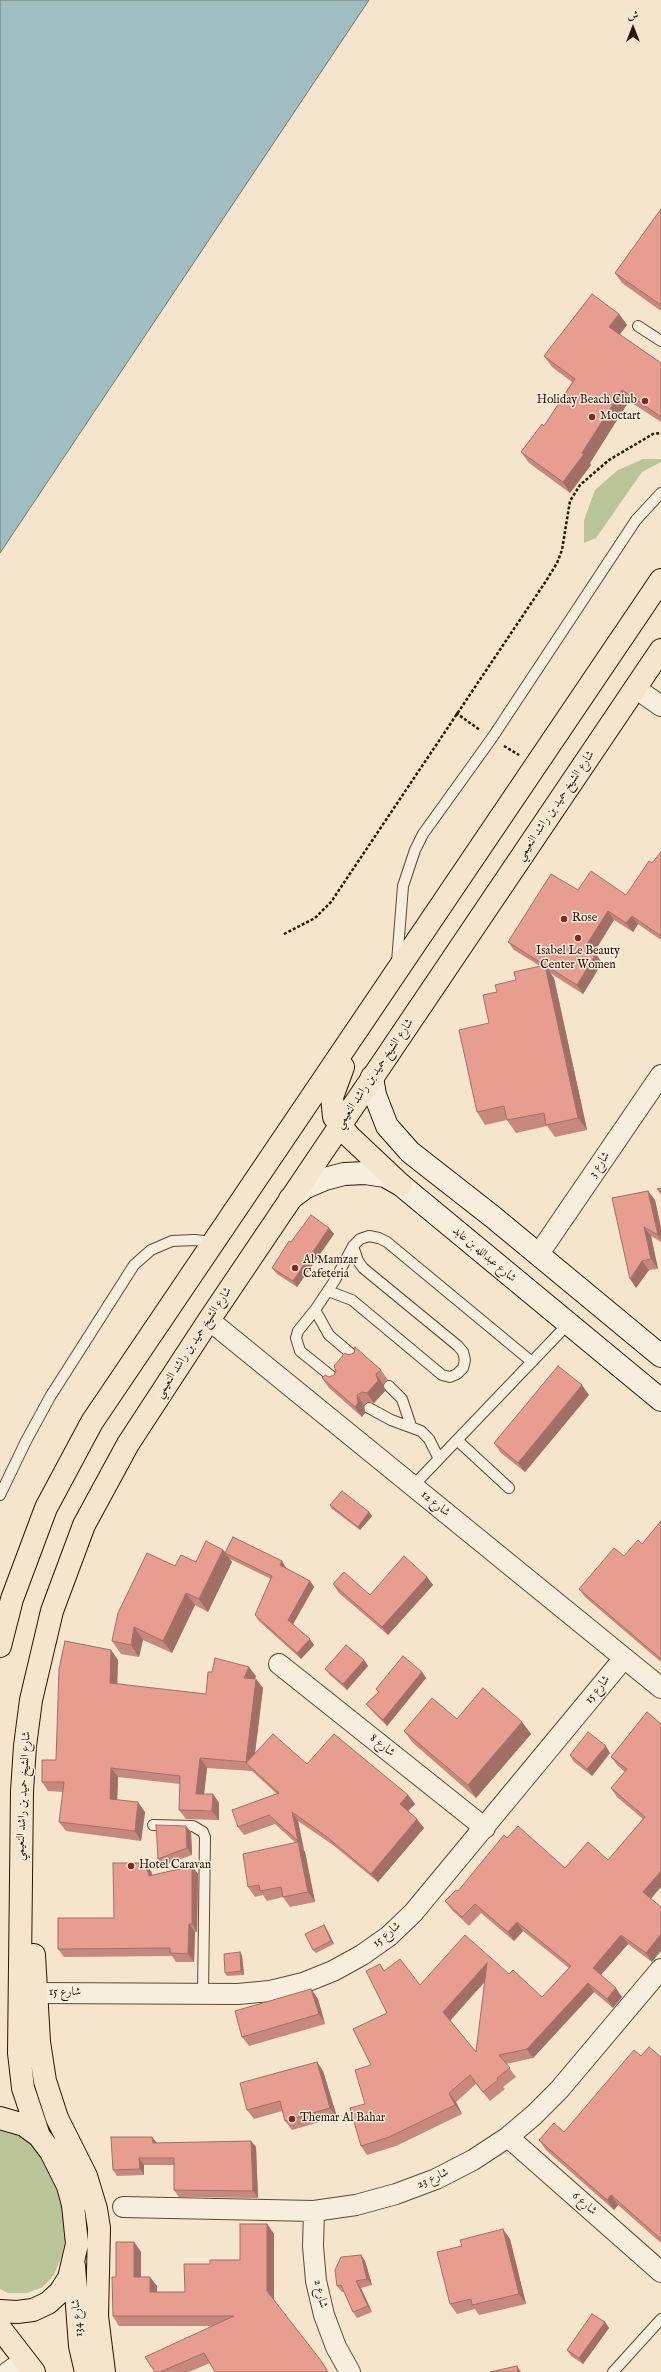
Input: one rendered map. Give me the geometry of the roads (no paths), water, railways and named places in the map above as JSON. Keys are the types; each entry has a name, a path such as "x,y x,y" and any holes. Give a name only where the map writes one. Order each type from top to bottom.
{"main road":[{"path":"0,1646 12,1599 46,1508 68,1464 92,1422 661,580"},
{"name":"شارع الشيخ حميد بن راشد النعيمي","path":"39,2136 27,2104 20,2071 20,1893 22,1791 25,1746 31,1700 52,1611 81,1532 105,1484 128,1444 209,1320 661,650"},
{"path":"353,1036 332,1097 334,1117 339,1126 401,1185"},
{"path":"372,1078 380,1111 398,1140 410,1152 493,1217 661,1356"},
{"name":"شارع عبدالله بن عابد","path":"290,1199 306,1187 325,1179 344,1174 364,1173 384,1176 401,1185 469,1243 661,1400"},
{"path":"469,1243 466,1232 470,1220 477,1215 485,1214 493,1217"},
{"path":"20,1893 32,1935 41,2062 50,2099 65,2135 86,2176 96,2209 99,2228 96,2316 104,2372"},
{"path":"0,2118 24,2124 39,2136 61,2169 72,2199 76,2224 77,2244 74,2263 69,2278 60,2292 48,2303 33,2310 22,2312 0,2311"},
{"name":"شارع 134","path":"74,2263 78,2333 86,2372"},
{"path":"0,2328 22,2368"}],"street":[{"path":"636,688 661,706"},
{"name":"شارع 3","path":"538,1255 661,1075"},
{"name":"شارع 12","path":"209,1320 661,1688"},
{"name":"شارع 15","path":"36,1993 238,1994 270,1990 302,1983 333,1971 362,1955 389,1936 413,1913 485,1828 624,1658"},
{"name":"شارع 8","path":"279,1664 485,1828"},
{"name":"شارع 23","path":"123,2207 314,2211 356,2205 410,2189 436,2179 473,2160 508,2137 559,2090 659,1975"},
{"name":"شارع 6","path":"508,2137 661,2272"},
{"name":"شارع 2","path":"314,2211 313,2246 316,2280 329,2328 336,2347 350,2372"}],"lane":[{"path":"638,326 661,342"},
{"path":"396,972 403,886 410,862 423,834 492,738 636,520 661,493"},
{"path":"336,1380 300,1351 297,1345 298,1331 328,1291 353,1246 360,1239 369,1236 379,1238 387,1242 532,1362"},
{"path":"0,1495 26,1440 50,1397 134,1265 151,1250 172,1242 194,1240 214,1242"},
{"path":"328,1291 352,1300 442,1375 450,1377 457,1374 463,1368 465,1360 463,1352 458,1346 363,1268 356,1257 353,1246"},
{"path":"315,1310 329,1335 356,1358"},
{"path":"413,1486 568,1324"},
{"path":"389,1386 402,1399 411,1426"},
{"path":"370,1408 392,1420 411,1426 430,1439 439,1459"},
{"path":"457,1440 509,1488"},
{"path":"153,1825 193,1826 203,1832 205,1837 203,1994"},
{"path":"613,2372 661,2319"}],"water":[{"path":"0,0 369,0 0,553"}],"place":[{"name":"Holiday Beach Club","path":"645,401"},
{"name":"Moctart","path":"592,417"},
{"name":"Rose","path":"564,919"},
{"name":"Isabel Le Beauty Center Women","path":"578,938"},
{"name":"Al Mamzar Cafeteria","path":"295,1268"},
{"name":"Hotel Caravan","path":"131,1866"},
{"name":"Themar Al Bahar","path":"292,2119"}]}
